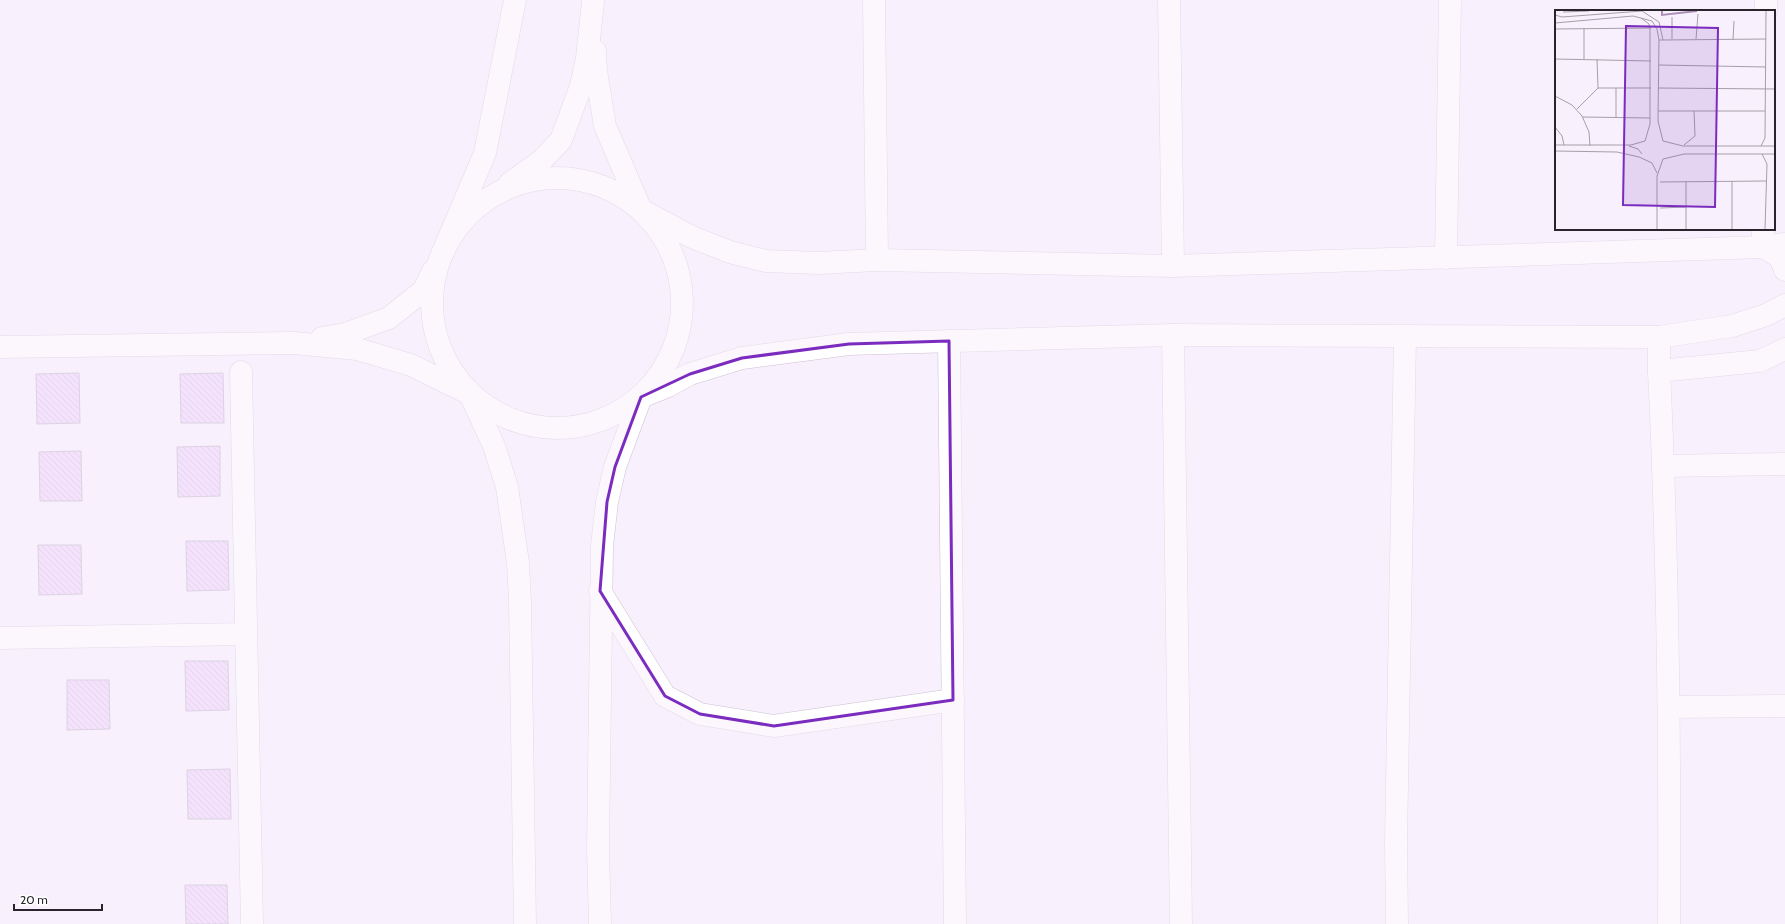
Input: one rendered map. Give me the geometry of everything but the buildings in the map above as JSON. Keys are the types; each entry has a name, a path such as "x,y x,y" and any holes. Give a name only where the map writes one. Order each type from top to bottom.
{"street":[{"path":"294,343 346,334 389,318 424,290 443,252 485,153 516,0"},
{"path":"874,0 877,260"},
{"path":"1170,0 1173,266"},
{"path":"1446,258 1450,0"},
{"path":"525,924 520,601 518,563 507,487 494,446 470,394 454,375 442,352 434,327 432,302 435,276 443,252 464,220 493,196 541,161 561,140 581,86 587,58 593,1"},
{"path":"593,1 596,71 605,126 640,210 663,237 677,269 682,303 677,338 663,370 641,396 615,467 607,502 602,546 600,591 598,850 600,924"},
{"path":"493,196 522,183 553,178 584,181 614,192 640,210 692,237 730,252 766,261 818,263 877,260 1173,266 1446,258 1763,238 1785,244"},
{"path":"1763,238 1780,257 1785,270"},
{"path":"1766,315 1784,299 1785,292"},
{"path":"0,347 294,343 357,349 411,365 470,394 501,416 536,427 574,428 610,417 641,396 668,386 690,374 742,358 849,344 1173,335 1659,337 1732,326 1766,315 1785,304"},
{"path":"1173,335 1181,924"},
{"path":"1397,924 1396,834 1405,337"},
{"path":"1659,337 1659,371 1664,466 1669,707 1669,924"},
{"path":"949,341 955,924"},
{"path":"1659,371 1760,361 1785,349"},
{"path":"241,372 252,924"},
{"path":"1664,466 1785,464"},
{"path":"600,591 664,696 700,714 774,726 953,700"},
{"path":"0,638 246,634"},
{"path":"1669,707 1785,706"}],"highlighted area":[{"path":"949,341 953,700 774,726 700,714 665,696 600,591 607,502 615,467 641,397 690,374 742,358 849,344"}]}
